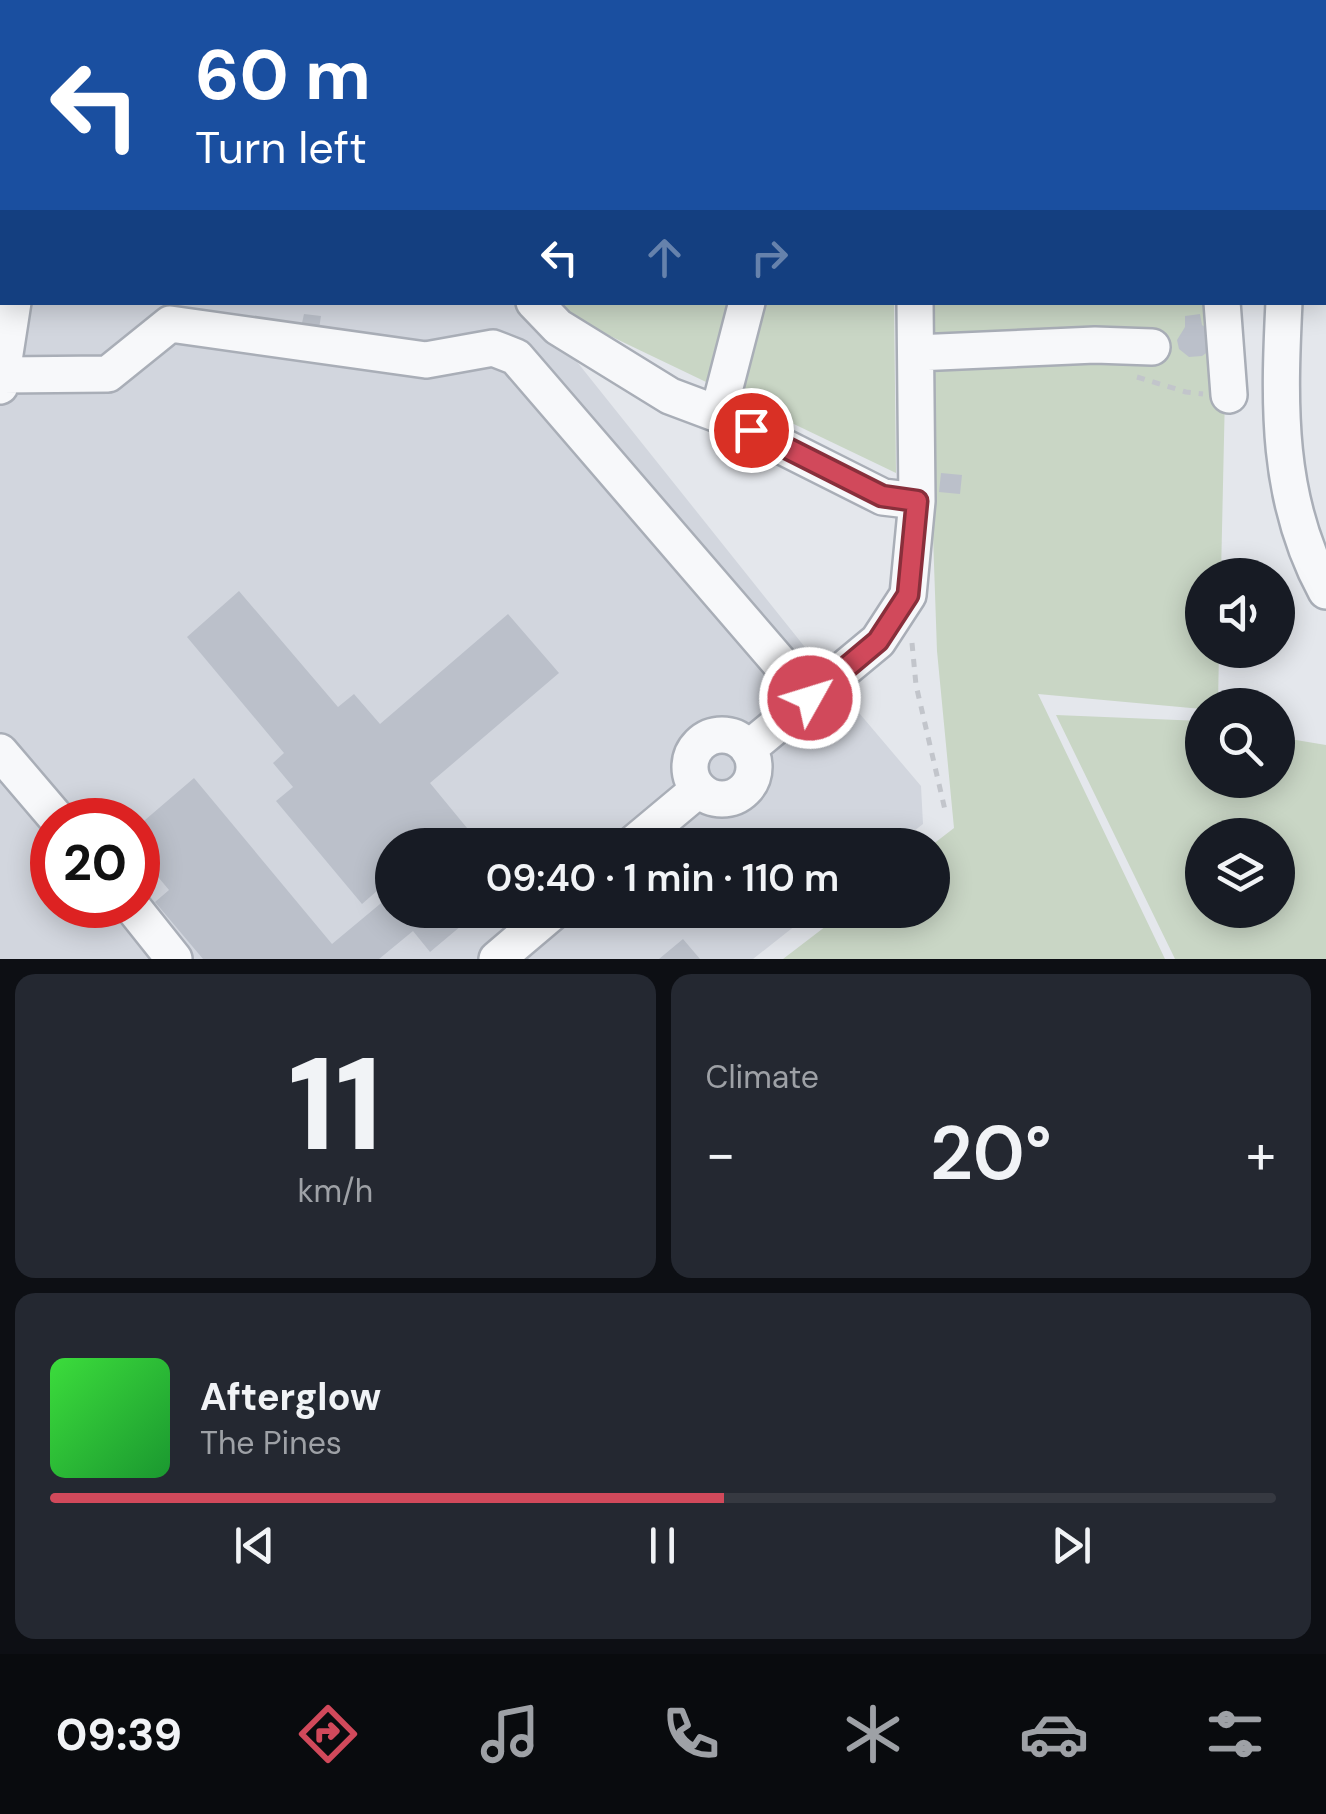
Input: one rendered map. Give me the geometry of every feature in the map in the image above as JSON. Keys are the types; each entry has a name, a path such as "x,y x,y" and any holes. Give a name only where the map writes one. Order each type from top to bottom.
{"street":[{"path":"13,305 1,380 108,374 170,324 426,360 493,348 516,358 810,698"},
{"path":"537,305 558,327 654,386 882,496 917,501"},
{"path":"718,414 745,305"},
{"path":"652,828 699,789 690,765 700,744 718,736 730,736 748,749 878,641 908,595 917,501 915,305"},
{"path":"1222,305 1229,395"},
{"path":"1284,305 1281,436 1296,524 1326,591"},
{"path":"916,352 1095,345 1152,347"},
{"path":"0,752 39,798"},
{"path":"149,928 174,959"},
{"path":"497,959 534,928"}],"path":[{"path":"1095,345 1138,378 1186,392 1229,395"},
{"path":"908,595 916,685 945,810"}],"shaded area":[{"path":"0,305 532,305 832,681 921,786 923,824 918,828 375,828 375,928 792,928 753,959 0,959"}],"green space":[{"path":"552,305 894,305 896,473"},
{"path":"925,305 1227,305 1221,558 1185,558 1185,668 1219,668 1218,688 1185,688 1185,707 1038,694 1165,959 783,959 823,928 950,928 950,831 954,828 937,651"},
{"path":"1056,715 1185,720 1185,798 1295,798 1295,740 1326,745 1326,959 1175,959"}],"building":[{"path":"304,314 321,316 318,335 300,332"},
{"path":"1200,314 1202,325 1209,330 1209,351 1189,357 1179,349 1177,340 1185,327 1185,316"},
{"path":"941,473 962,475 960,494 939,492"},
{"path":"239,591 338,707 354,694 380,724 508,614 559,673 430,783 467,828 375,828 375,893 362,904 276,801 293,787 273,763 284,753 187,637"},
{"path":"194,778 332,944 375,908 375,928 459,928 430,952 413,931 379,959 203,959 160,908 160,898 169,890 160,879 160,807"},
{"path":"683,939 700,959 659,959"}],"route":[{"path":"751,430 882,496 917,501 908,595 878,641 810,698"}]}
